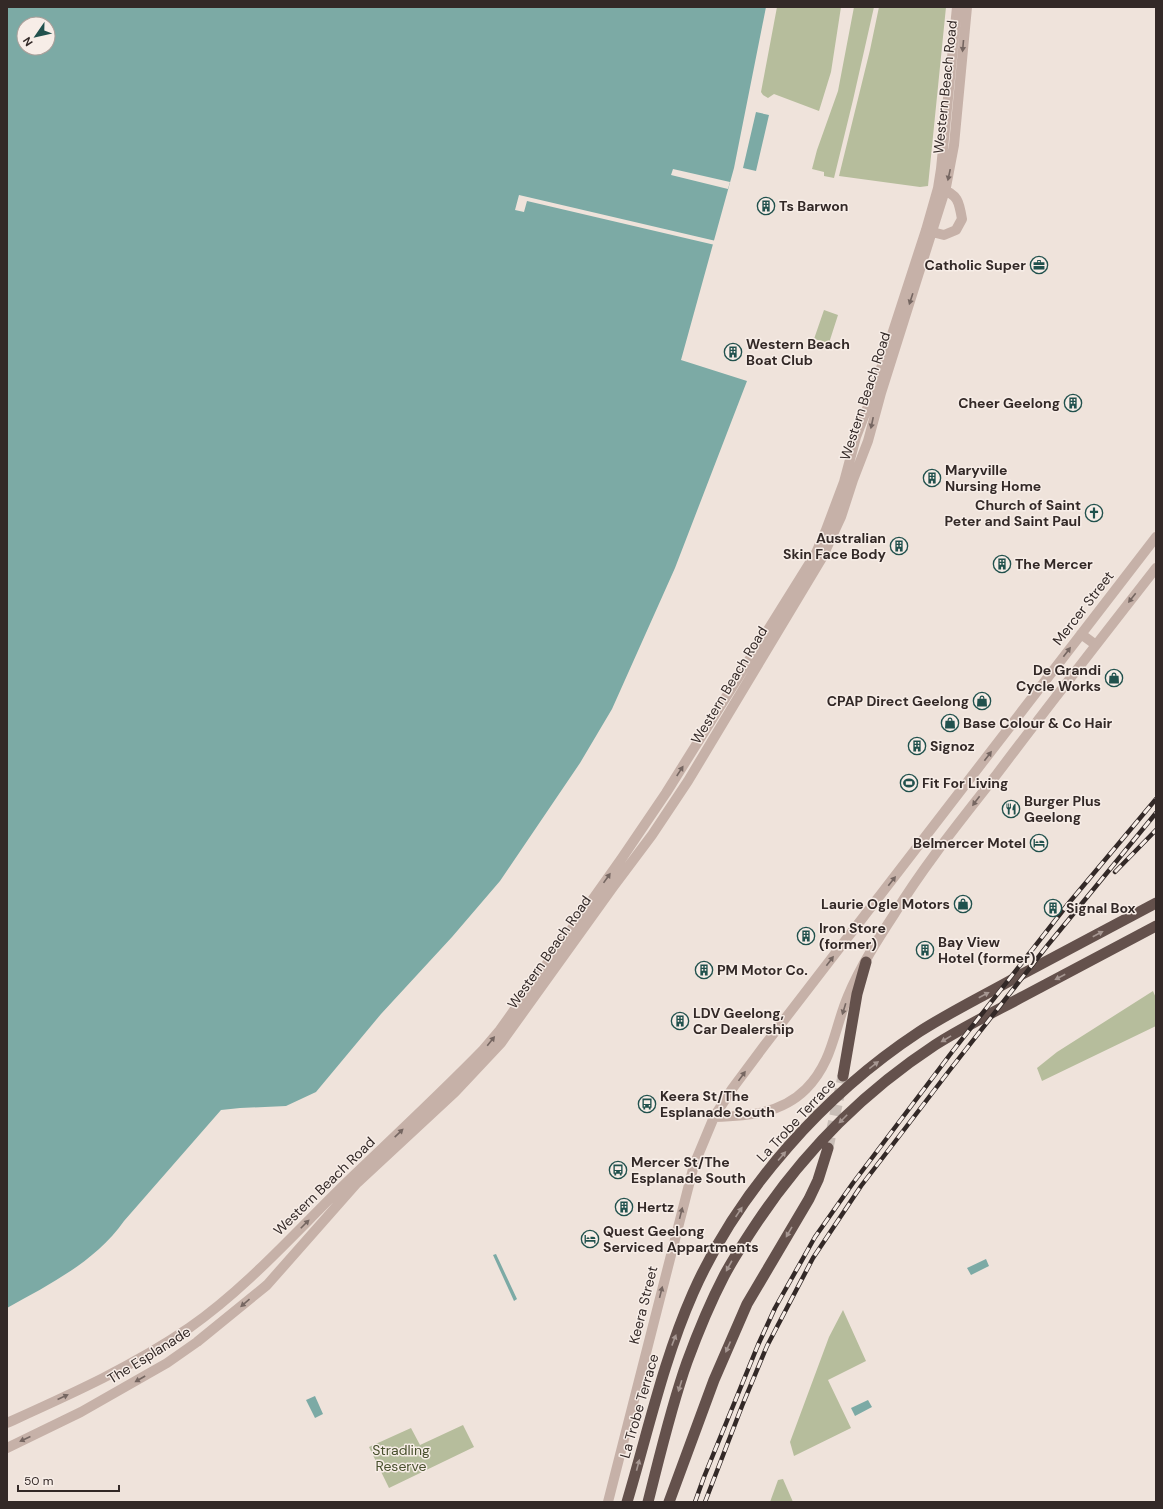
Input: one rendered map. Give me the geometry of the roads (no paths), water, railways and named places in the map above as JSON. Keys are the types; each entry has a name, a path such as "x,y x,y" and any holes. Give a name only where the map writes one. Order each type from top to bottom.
{"highway":[{"name":"La Trobe Terrace","path":"627,1502 664,1368 694,1291 707,1265 736,1216 757,1186 809,1124 862,1075 899,1046 958,1008 1156,903"},
{"path":"648,1502 679,1388 704,1318 735,1256 773,1198 793,1173 849,1113 881,1085 912,1061 967,1026 1156,926"},
{"path":"843,1076 857,994 866,962"},
{"path":"669,1502 714,1380 747,1304 809,1199 818,1180 828,1148"}],"street":[{"name":"Western Beach Road","path":"942,189 941,169 957,7"},
{"name":"Western Beach Road","path":"289,1260 357,1184 455,1092 501,1043 676,800 822,558 833,537 868,441 880,393 929,231 942,189 949,174 954,145 967,7"},
{"path":"929,231 944,235 956,230 962,219 959,204 953,194 942,189"},
{"name":"Western Beach Road","path":"278,1251 483,1050 500,1030 617,864 683,767 816,553 844,482 856,437 872,396 929,231"},
{"name":"Mercer Street","path":"755,1059 1156,537"},
{"path":"714,1117 752,1115 770,1111 794,1099 805,1090 817,1076 826,1060 837,1033 847,998 895,912 937,852 1156,568"},
{"path":"1081,634 1096,645"},
{"name":"Keera Street","path":"608,1502 690,1178 714,1117 732,1089 755,1059"},
{"path":"278,1251 289,1260"},
{"name":"The Esplanade","path":"7,1423 88,1386 163,1345 201,1319 278,1251"},
{"name":"The Esplanade","path":"7,1448 81,1412 167,1363 234,1313 274,1277 289,1260"},
{"path":"265,1263 274,1277"}],"water":[{"path":"7,7 766,7 734,168 681,360 747,381 675,568 612,709 580,763 500,881 452,937 381,1014 316,1092 286,1106 221,1110 100,1249 71,1271 7,1308"},
{"path":"756,112 769,115 756,171 743,168"},
{"path":"496,1254 517,1299 514,1301 493,1255"},
{"path":"986,1259 989,1266 971,1275 967,1268"},
{"path":"315,1396 323,1414 315,1418 306,1400"},
{"path":"868,1400 872,1407 855,1416 851,1408"}],"tunnel":[{"path":"828,1148 843,1076"}],"railway":[{"path":"695,1502 758,1345 775,1308 815,1237 853,1183 952,1052 1068,904 1156,799"},
{"path":"705,1502 767,1346 813,1258 861,1186 949,1071 1047,946 1156,813"},
{"path":"1115,872 1156,830"}],"place":[{"name":"Ts Barwon","path":"766,206"},
{"name":"Catholic Super","path":"1039,265"},
{"name":"Western Beach Boat Club","path":"733,352"},
{"name":"Cheer Geelong","path":"1073,403"},
{"name":"Maryville Nursing Home","path":"932,478"},
{"name":"Church of Saint Peter and Saint Paul","path":"1094,513"},
{"name":"Australian Skin Face Body","path":"899,546"},
{"name":"The Mercer","path":"1002,564"},
{"name":"De Grandi Cycle Works","path":"1114,678"},
{"name":"CPAP Direct Geelong","path":"982,701"},
{"name":"Base Colour & Co Hair","path":"950,723"},
{"name":"Signoz","path":"917,746"},
{"name":"Fit For Living","path":"909,783"},
{"name":"Burger Plus Geelong","path":"1011,809"},
{"name":"Belmercer Motel","path":"1039,843"},
{"name":"Laurie Ogle Motors","path":"963,904"},
{"name":"Signal Box","path":"1053,908"},
{"name":"Iron Store (former)","path":"806,936"},
{"name":"Bay View Hotel (former)","path":"925,950"},
{"name":"PM Motor Co.","path":"704,970"},
{"name":"LDV Geelong, Car Dealership","path":"680,1021"},
{"name":"Keera St/The Esplanade South","path":"647,1104"},
{"name":"Mercer St/The Esplanade South","path":"618,1170"},
{"name":"Hertz","path":"624,1207"},
{"name":"Quest Geelong Serviced Appartments","path":"590,1239"}],"park label":[{"name":"Stradling Reserve","path":"401,1458"}]}
